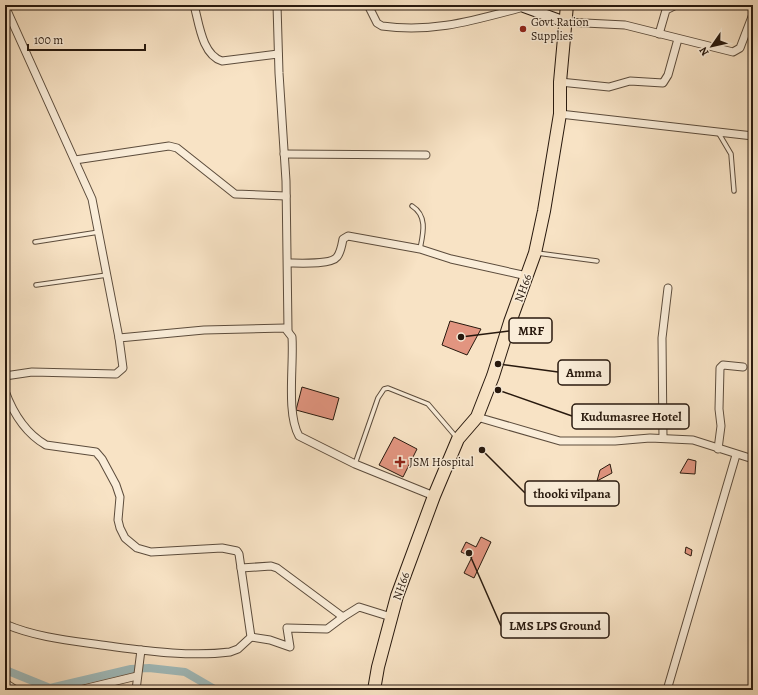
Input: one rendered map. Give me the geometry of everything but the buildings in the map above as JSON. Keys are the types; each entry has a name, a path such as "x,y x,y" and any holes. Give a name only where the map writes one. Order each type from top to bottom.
{"highway":[{"name":"NH66","path":"374,690 397,596 434,496 458,439 477,417 493,376 510,322 535,253 544,211 560,114 560,82 567,5"}],"street":[{"path":"194,5 207,49 216,59 222,61 278,54"},
{"path":"277,5 278,54 286,196 288,330 292,342 294,427 299,436 308,442 355,464 434,496"},
{"path":"368,5 377,23 382,26 426,29 457,25 523,6 565,22 625,25 727,52 737,51 753,14"},
{"path":"659,34 664,13 670,7 676,5"},
{"path":"5,6 92,199 119,338 123,368 116,374 32,372 5,376"},
{"path":"560,82 609,87 630,81 662,83 668,75 678,39"},
{"path":"560,114 753,136"},
{"path":"75,160 169,146 177,148 235,194 286,196"},
{"path":"284,154 426,155"},
{"path":"288,263 313,263 335,259 339,254 343,239 348,236 420,249 451,259 527,276"},
{"path":"663,438 662,338 668,288"},
{"path":"119,338 204,330 277,327 288,330"},
{"path":"718,449 721,426 719,409 720,368 723,365 742,367"},
{"path":"5,391 15,414 40,441 46,445 96,452 102,459 120,497 118,520 120,528 125,538 137,548 151,552 222,548 232,549 239,554 251,637"},
{"path":"477,417 560,441 574,442 663,438 693,440 753,459"},
{"path":"667,690 736,454"},
{"path":"241,568 271,566 278,568 344,617"},
{"path":"251,637 270,640 290,647 287,628 327,628 359,607 391,617"},
{"path":"5,624 54,637 141,650 220,653 238,649 251,637"},
{"path":"136,690 141,650"},
{"path":"79,690 138,674"},
{"path":"5,683 16,690"}],"lane":[{"path":"717,131 731,154 734,191"},
{"path":"412,206 418,209 422,217 423,234 420,249"},
{"path":"35,242 99,232"},
{"path":"535,253 597,261"},
{"path":"36,285 107,275"},
{"path":"355,464 378,398 384,389 388,388 428,404 458,439"}],"waterway":[{"path":"5,667 8,671 50,688 131,669 149,668 185,672 216,690"}],"place":[{"name":"Govt Ration Supplies","path":"523,29"},
{"name":"MRF","path":"461,337"},
{"name":"Amma","path":"498,364"},
{"name":"Kudumasree Hotel","path":"498,390"},
{"name":"thooki vilpana","path":"482,450"},
{"name":"JSM Hospital","path":"400,462"},
{"name":"LMS LPS Ground","path":"469,553"}]}
